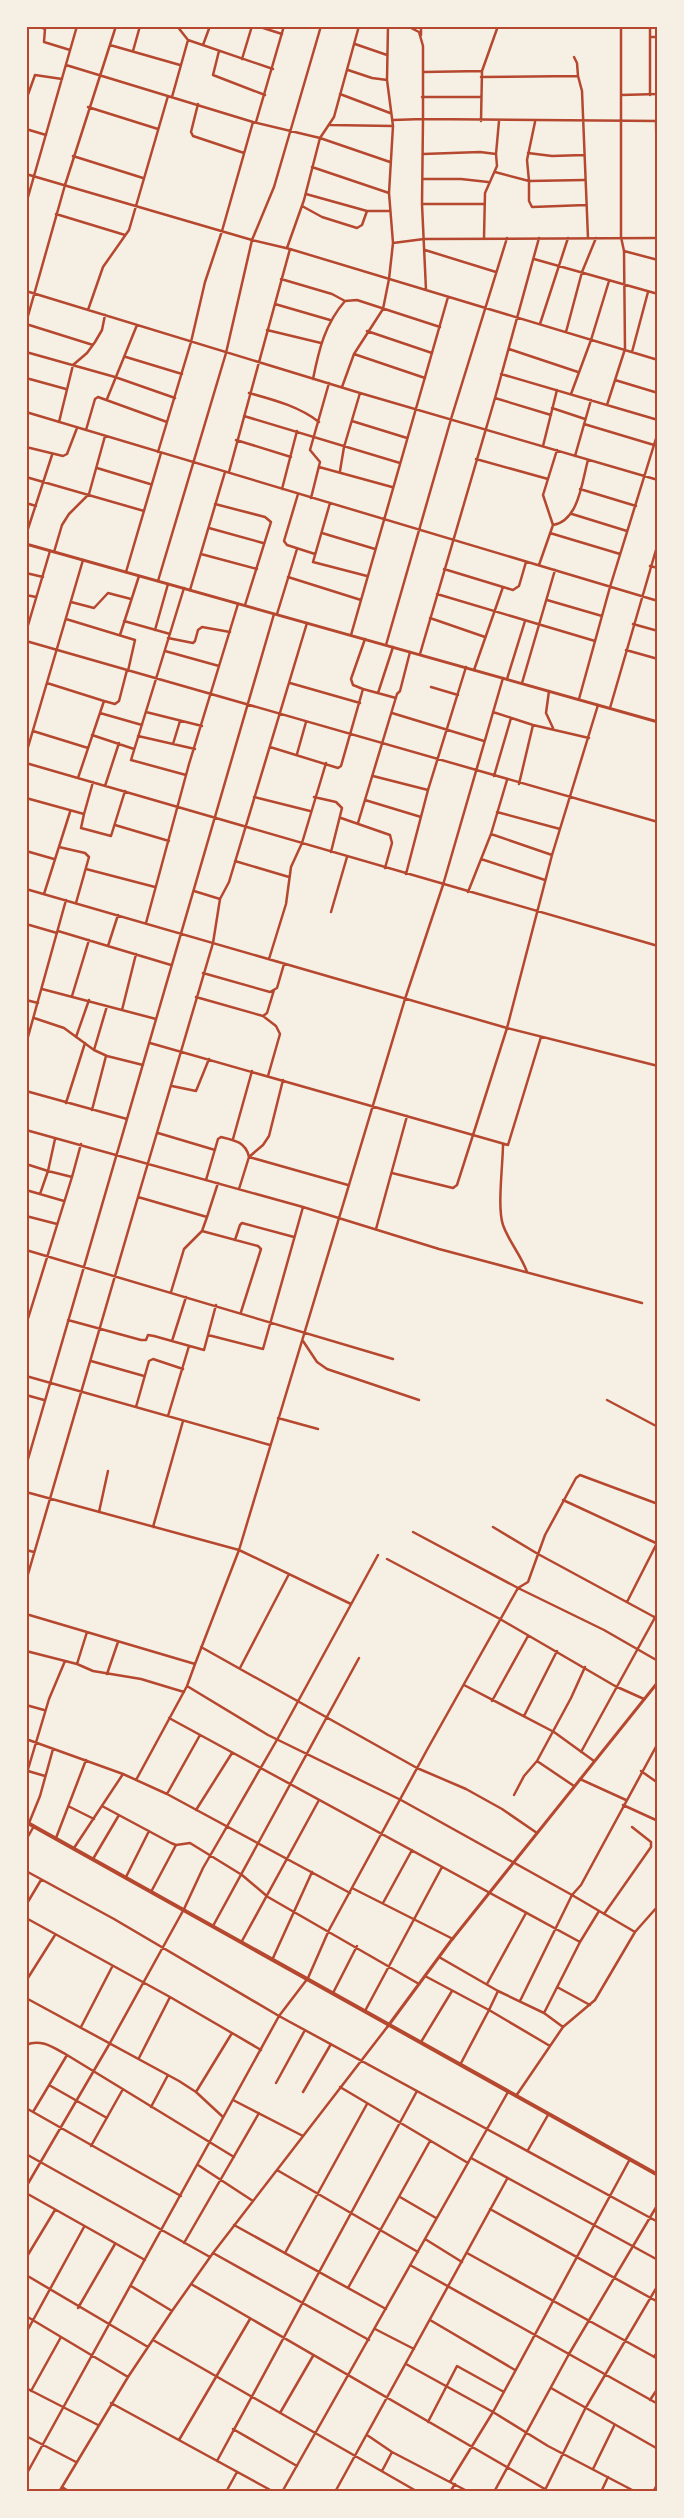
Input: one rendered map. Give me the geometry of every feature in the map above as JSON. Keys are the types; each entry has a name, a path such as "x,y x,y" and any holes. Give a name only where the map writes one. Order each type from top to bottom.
{"main road":[{"path":"28,1822 151,1892 273,1958 388,2026 548,2116 658,2175"}],"street":[{"path":"38,26 45,27 44,42 70,50"},
{"path":"26,204 77,26"},
{"path":"93,345 26,324 73,156 116,26"},
{"path":"132,51 140,26"},
{"path":"177,26 188,40 273,70"},
{"path":"203,45 210,26"},
{"path":"242,59 252,26"},
{"path":"257,26 282,34"},
{"path":"126,572 191,342 205,282 222,231 244,153 273,70 284,26"},
{"path":"158,581 226,353 252,240 274,187 321,26"},
{"path":"190,590 268,330 288,249 306,194 320,138 330,125 348,70 359,26"},
{"path":"342,387 354,354 367,331 383,309 389,279 393,243 389,193 393,120 387,80 388,26"},
{"path":"407,26 416,30 421,37"},
{"path":"421,26 422,204 426,290"},
{"path":"481,121 482,71 498,26"},
{"path":"607,405 625,349 624,251 621,237 621,26"},
{"path":"650,26 650,94"},
{"path":"650,37 658,37"},
{"path":"88,310 103,267 129,230 158,129 188,40"},
{"path":"110,44 180,66"},
{"path":"355,44 387,55"},
{"path":"219,51 213,75 265,95"},
{"path":"574,57 577,63 582,91 584,180 588,238"},
{"path":"66,66 254,122 320,138 390,162"},
{"path":"348,70 372,78 387,80"},
{"path":"422,72 482,71"},
{"path":"26,100 35,75 62,79"},
{"path":"481,77 578,76"},
{"path":"340,94 391,113"},
{"path":"621,95 658,94"},
{"path":"422,98 480,97"},
{"path":"198,104 191,132 193,136 244,153"},
{"path":"88,107 158,129"},
{"path":"393,120 657,121 658,227"},
{"path":"484,238 484,204 489,182 497,166 496,154 499,121"},
{"path":"535,122 528,153 529,201 532,207 586,205"},
{"path":"330,125 393,126"},
{"path":"26,129 46,135"},
{"path":"423,154 480,152 496,154"},
{"path":"528,153 552,156 584,155"},
{"path":"73,156 143,178"},
{"path":"312,167 389,193"},
{"path":"495,172 528,181 584,180"},
{"path":"26,174 288,249 657,360 658,354"},
{"path":"422,179 468,179 489,182"},
{"path":"306,194 367,211 389,211"},
{"path":"422,204 484,204"},
{"path":"302,206 322,217 357,228 362,225 367,211"},
{"path":"56,214 125,235"},
{"path":"386,645 451,419 507,238"},
{"path":"420,654 495,398 539,238"},
{"path":"540,324 568,238"},
{"path":"566,332 582,272 596,238"},
{"path":"393,243 424,239 658,238"},
{"path":"425,250 496,272"},
{"path":"624,251 658,260"},
{"path":"534,259 624,286 658,294"},
{"path":"282,279 332,294 345,301 357,300 440,327"},
{"path":"571,394 592,340 609,281"},
{"path":"26,291 226,353 658,480"},
{"path":"632,352 648,292"},
{"path":"351,635 448,297"},
{"path":"313,379 320,343 330,320 345,301"},
{"path":"275,304 330,320"},
{"path":"59,422 73,365 93,345 102,330 104,315"},
{"path":"107,399 137,325"},
{"path":"268,330 320,343"},
{"path":"367,331 432,353"},
{"path":"509,349 578,372"},
{"path":"26,352 116,377 174,398"},
{"path":"354,354 425,378"},
{"path":"125,356 182,374"},
{"path":"501,374 658,420"},
{"path":"26,378 66,389"},
{"path":"615,380 658,393"},
{"path":"311,498 320,460 310,450 329,383"},
{"path":"542,446 557,390"},
{"path":"249,393 288,404 306,412 318,422"},
{"path":"340,472 344,447 360,393"},
{"path":"495,398 551,415"},
{"path":"86,430 95,399 107,399 168,422"},
{"path":"575,456 591,400"},
{"path":"552,408 585,418"},
{"path":"26,412 452,541 658,601"},
{"path":"243,416 400,463"},
{"path":"352,421 408,438"},
{"path":"584,424 654,445"},
{"path":"26,447 52,455 63,456 67,454 77,428"},
{"path":"282,489 297,431"},
{"path":"578,699 658,432"},
{"path":"26,632 36,597 62,526 69,514 89,494 105,436"},
{"path":"236,440 291,457"},
{"path":"539,566 553,525 543,499 557,450"},
{"path":"26,535 52,455"},
{"path":"476,459 548,479"},
{"path":"553,525 563,522 572,514 588,460"},
{"path":"319,467 393,487"},
{"path":"97,468 150,484"},
{"path":"26,477 144,511"},
{"path":"580,489 636,506"},
{"path":"298,494 284,538 287,545 315,554"},
{"path":"26,503 36,506"},
{"path":"330,503 314,563 368,576"},
{"path":"215,504 268,519 271,522 245,605"},
{"path":"572,514 627,532"},
{"path":"209,528 264,543"},
{"path":"550,533 620,554"},
{"path":"322,534 375,549"},
{"path":"610,708 658,543"},
{"path":"26,544 658,722"},
{"path":"26,1466 248,705 297,548"},
{"path":"201,554 257,568"},
{"path":"26,754 83,560"},
{"path":"444,569 513,590 518,588 526,562"},
{"path":"650,566 658,568"},
{"path":"522,683 555,570"},
{"path":"26,573 43,577"},
{"path":"120,635 139,576"},
{"path":"288,577 361,600"},
{"path":"155,630 168,584"},
{"path":"474,670 503,587"},
{"path":"184,588 168,638 158,679 131,760 186,775"},
{"path":"71,602 94,608 108,593 132,599"},
{"path":"437,594 595,641"},
{"path":"26,595 36,597"},
{"path":"547,600 602,616"},
{"path":"146,923 186,775 238,604"},
{"path":"430,618 486,637"},
{"path":"47,683 115,704 119,701 136,642 120,635 66,619"},
{"path":"136,1780 187,1686 238,1550 405,999 443,885 475,770 525,620"},
{"path":"124,621 170,634"},
{"path":"26,1581 213,943 220,899 235,861 307,623"},
{"path":"633,624 658,631"},
{"path":"168,638 193,643 195,642 198,630 202,627 230,632"},
{"path":"365,639 351,679 353,685 396,698"},
{"path":"26,641 519,784 658,822"},
{"path":"378,693 393,647"},
{"path":"626,650 658,659"},
{"path":"165,651 220,666"},
{"path":"358,823 396,698 400,692 410,652"},
{"path":"406,874 428,790 466,667"},
{"path":"290,682 360,703"},
{"path":"431,687 458,695"},
{"path":"270,747 326,763 335,768 341,766 363,689"},
{"path":"549,691 546,713 553,728"},
{"path":"78,778 104,701"},
{"path":"392,1173 456,1187 507,1028 552,855 598,705"},
{"path":"146,712 202,726"},
{"path":"493,712 533,725 553,728 589,738"},
{"path":"100,713 142,725"},
{"path":"392,713 484,741"},
{"path":"494,776 511,718"},
{"path":"174,744 180,720"},
{"path":"297,755 306,722"},
{"path":"519,784 533,725"},
{"path":"33,731 88,748"},
{"path":"92,735 134,749"},
{"path":"138,736 195,749"},
{"path":"105,786 119,743"},
{"path":"26,763 658,946"},
{"path":"269,960 286,904 291,867 302,843 314,797 326,763"},
{"path":"373,776 428,790"},
{"path":"468,892 491,834 507,780"},
{"path":"93,782 80,824 82,828 109,837 113,835 125,792"},
{"path":"254,797 310,811"},
{"path":"314,797 336,802 342,808 331,852"},
{"path":"26,798 84,814"},
{"path":"365,800 421,817"},
{"path":"44,894 70,811"},
{"path":"498,812 560,829"},
{"path":"341,818 390,835 392,843 385,868"},
{"path":"115,825 169,841"},
{"path":"491,834 552,855"},
{"path":"58,847 88,855 89,861 76,903"},
{"path":"26,851 54,859"},
{"path":"331,912 347,856"},
{"path":"481,858 545,880"},
{"path":"235,861 289,877"},
{"path":"86,869 155,887"},
{"path":"26,888 507,1028 658,1066"},
{"path":"194,891 220,899"},
{"path":"26,1044 66,900"},
{"path":"108,946 118,915"},
{"path":"26,924 89,940 172,965"},
{"path":"72,996 89,940"},
{"path":"122,1010 136,954"},
{"path":"263,1016 267,1013 284,964"},
{"path":"203,973 266,992 274,990"},
{"path":"42,989 156,1019"},
{"path":"196,997 263,1016 276,1026 280,1034 268,1076"},
{"path":"26,1000 38,1003"},
{"path":"76,1037 89,1000"},
{"path":"94,1050 107,1006"},
{"path":"34,1018 64,1028 94,1050 106,1056 143,1065"},
{"path":"150,1043 508,1145 541,1037"},
{"path":"66,1103 85,1043"},
{"path":"92,1110 106,1056"},
{"path":"172,1086 196,1091 209,1059"},
{"path":"233,1140 252,1071"},
{"path":"249,1157 263,1146 269,1136 283,1080"},
{"path":"26,1091 127,1119"},
{"path":"376,1229 407,1116"},
{"path":"26,1137 27,1131 81,1144 527,1272 642,1303"},
{"path":"158,1133 215,1150"},
{"path":"206,1180 219,1137 233,1140 247,1149 249,1157 239,1189"},
{"path":"40,1194 48,1171 55,1139"},
{"path":"26,1325 81,1144"},
{"path":"503,1144 500,1192 502,1222 508,1232 509,1242 518,1252 527,1272"},
{"path":"249,1157 348,1185"},
{"path":"26,1164 72,1177"},
{"path":"171,1292 184,1249 202,1231 218,1183"},
{"path":"26,1190 64,1201"},
{"path":"138,1197 207,1217"},
{"path":"208,1335 263,1349 303,1208"},
{"path":"26,1216 57,1224"},
{"path":"235,1240 242,1223 294,1237"},
{"path":"202,1231 258,1246 261,1250 241,1312"},
{"path":"26,1250 241,1312 393,1359"},
{"path":"172,1341 186,1297"},
{"path":"68,1320 141,1340 146,1340 148,1336 204,1350 216,1305"},
{"path":"302,1340 307,1351 327,1370 419,1400"},
{"path":"168,1417 189,1346"},
{"path":"136,1408 149,1361 154,1359 182,1368"},
{"path":"91,1361 144,1376"},
{"path":"26,1376 270,1445"},
{"path":"26,1395 44,1400"},
{"path":"607,1400 658,1427"},
{"path":"278,1418 318,1429"},
{"path":"153,1527 183,1421"},
{"path":"99,1512 108,1472"},
{"path":"26,2475 279,2016 308,1978 329,1930 500,1618 518,1588 528,1582 545,1535 576,1478 583,1475 658,1504"},
{"path":"26,1492 238,1550 351,1604"},
{"path":"563,1500 657,1543 627,1602"},
{"path":"493,1527 538,1554 656,1618"},
{"path":"413,1532 658,1661"},
{"path":"26,1550 34,1552"},
{"path":"26,2187 94,2072 161,1947 184,1910 210,1856 278,1738 378,1555"},
{"path":"388,1559 500,1618 615,1686 644,1699"},
{"path":"240,1668 289,1574"},
{"path":"581,1752 615,1686 658,1612"},
{"path":"26,1614 194,1664"},
{"path":"77,1664 87,1632"},
{"path":"492,1701 528,1636"},
{"path":"107,1674 118,1642"},
{"path":"201,1647 417,1768 466,1789 502,1809 537,1833"},
{"path":"26,1651 107,1674 141,1679 184,1692"},
{"path":"524,1716 557,1651"},
{"path":"214,1926 359,1658"},
{"path":"26,1776 34,1742 65,1661"},
{"path":"514,1796 524,1776 537,1761 554,1732 585,1667"},
{"path":"59,2492 128,2376 210,2257 453,1939 658,1682"},
{"path":"187,1686 258,1729 401,1800 514,1862 635,1932"},
{"path":"464,1686 554,1732 594,1761"},
{"path":"26,1706 45,1711"},
{"path":"169,1718 580,1942"},
{"path":"167,1794 200,1735"},
{"path":"26,1739 123,1774 167,1794 350,1893"},
{"path":"520,2001 554,1928 572,1895 581,1884 641,1771 658,1743"},
{"path":"28,1822 46,1776 53,1749"},
{"path":"196,1810 232,1753"},
{"path":"56,1838 70,1807 86,1760"},
{"path":"537,1761 574,1786"},
{"path":"27,1770 46,1776"},
{"path":"641,1771 658,1783"},
{"path":"74,1848 123,1774"},
{"path":"580,1779 626,1800"},
{"path":"242,1941 268,1897 319,1800"},
{"path":"623,1805 658,1821"},
{"path":"102,1806 176,1845 190,1843 242,1875 268,1897 357,1946 419,1984"},
{"path":"70,1807 94,1818"},
{"path":"93,1859 119,1815"},
{"path":"26,1840 34,1826"},
{"path":"604,1914 651,1847 649,1839 632,1827"},
{"path":"126,1877 149,1831"},
{"path":"151,1892 176,1845"},
{"path":"383,1903 412,1850"},
{"path":"365,2012 442,1867"},
{"path":"26,1871 114,1918 279,2016 610,2194 658,2222"},
{"path":"273,1958 312,1872"},
{"path":"26,1905 41,1880"},
{"path":"352,1888 453,1939"},
{"path":"516,2097 563,2027 590,2005 635,1932 658,1906"},
{"path":"544,2013 580,1942 599,1911"},
{"path":"486,1984 526,1913"},
{"path":"26,1918 112,1967 170,1997 261,2050"},
{"path":"26,1981 55,1935"},
{"path":"333,1993 357,1946"},
{"path":"439,1957 486,1984 544,2013 563,2027"},
{"path":"81,2027 112,1967"},
{"path":"425,1976 489,2010 550,2046"},
{"path":"557,1987 590,2005"},
{"path":"460,2065 498,1990"},
{"path":"420,2043 452,1991"},
{"path":"139,2058 170,1997"},
{"path":"26,1998 168,2075 196,2092 224,2117"},
{"path":"276,2083 305,2030"},
{"path":"196,2092 232,2032"},
{"path":"26,2045 38,2042 67,2055 234,2157"},
{"path":"303,2092 332,2044"},
{"path":"33,2112 67,2055"},
{"path":"151,2106 168,2075"},
{"path":"49,2085 107,2118"},
{"path":"340,2087 468,2163"},
{"path":"92,2146 123,2089"},
{"path":"217,2461 349,2212 417,2091"},
{"path":"282,2492 508,2092"},
{"path":"233,2100 303,2136"},
{"path":"285,2253 367,2104"},
{"path":"26,2108 181,2196"},
{"path":"184,2243 259,2113"},
{"path":"528,2150 548,2116"},
{"path":"348,2288 430,2141"},
{"path":"26,2154 210,2257"},
{"path":"471,2158 658,2260"},
{"path":"450,2482 493,2412 630,2159"},
{"path":"198,2165 253,2201"},
{"path":"276,2170 418,2252"},
{"path":"335,2492 507,2179"},
{"path":"26,2194 145,2260"},
{"path":"400,2197 436,2218"},
{"path":"494,2492 569,2354 658,2204"},
{"path":"26,2258 55,2210"},
{"path":"490,2210 658,2302"},
{"path":"234,2225 386,2309"},
{"path":"26,2332 84,2227"},
{"path":"425,2239 462,2262"},
{"path":"78,2308 115,2244"},
{"path":"213,2253 369,2340"},
{"path":"467,2253 658,2359"},
{"path":"410,2265 658,2404"},
{"path":"26,2274 78,2308 110,2324 148,2347"},
{"path":"191,2284 348,2377 550,2492"},
{"path":"544,2490 585,2409 658,2285"},
{"path":"131,2286 172,2311"},
{"path":"26,2316 128,2376"},
{"path":"179,2440 250,2319"},
{"path":"430,2320 515,2370"},
{"path":"375,2329 414,2349"},
{"path":"32,2391 61,2337"},
{"path":"152,2340 418,2492"},
{"path":"654,2357 658,2351"},
{"path":"280,2414 313,2356"},
{"path":"406,2364 493,2412 526,2434 636,2492"},
{"path":"428,2422 457,2366 504,2392"},
{"path":"26,2388 98,2425"},
{"path":"550,2388 614,2426 658,2449"},
{"path":"650,2400 658,2388"},
{"path":"111,2403 274,2492"},
{"path":"593,2469 614,2426"},
{"path":"233,2429 297,2466"},
{"path":"367,2435 392,2452 469,2492"},
{"path":"26,2436 76,2462"},
{"path":"382,2471 392,2452"},
{"path":"226,2492 237,2472"},
{"path":"601,2492 608,2477"},
{"path":"653,2492 658,2483"},
{"path":"450,2492 455,2484"},
{"path":"62,2487 70,2492"}]}
